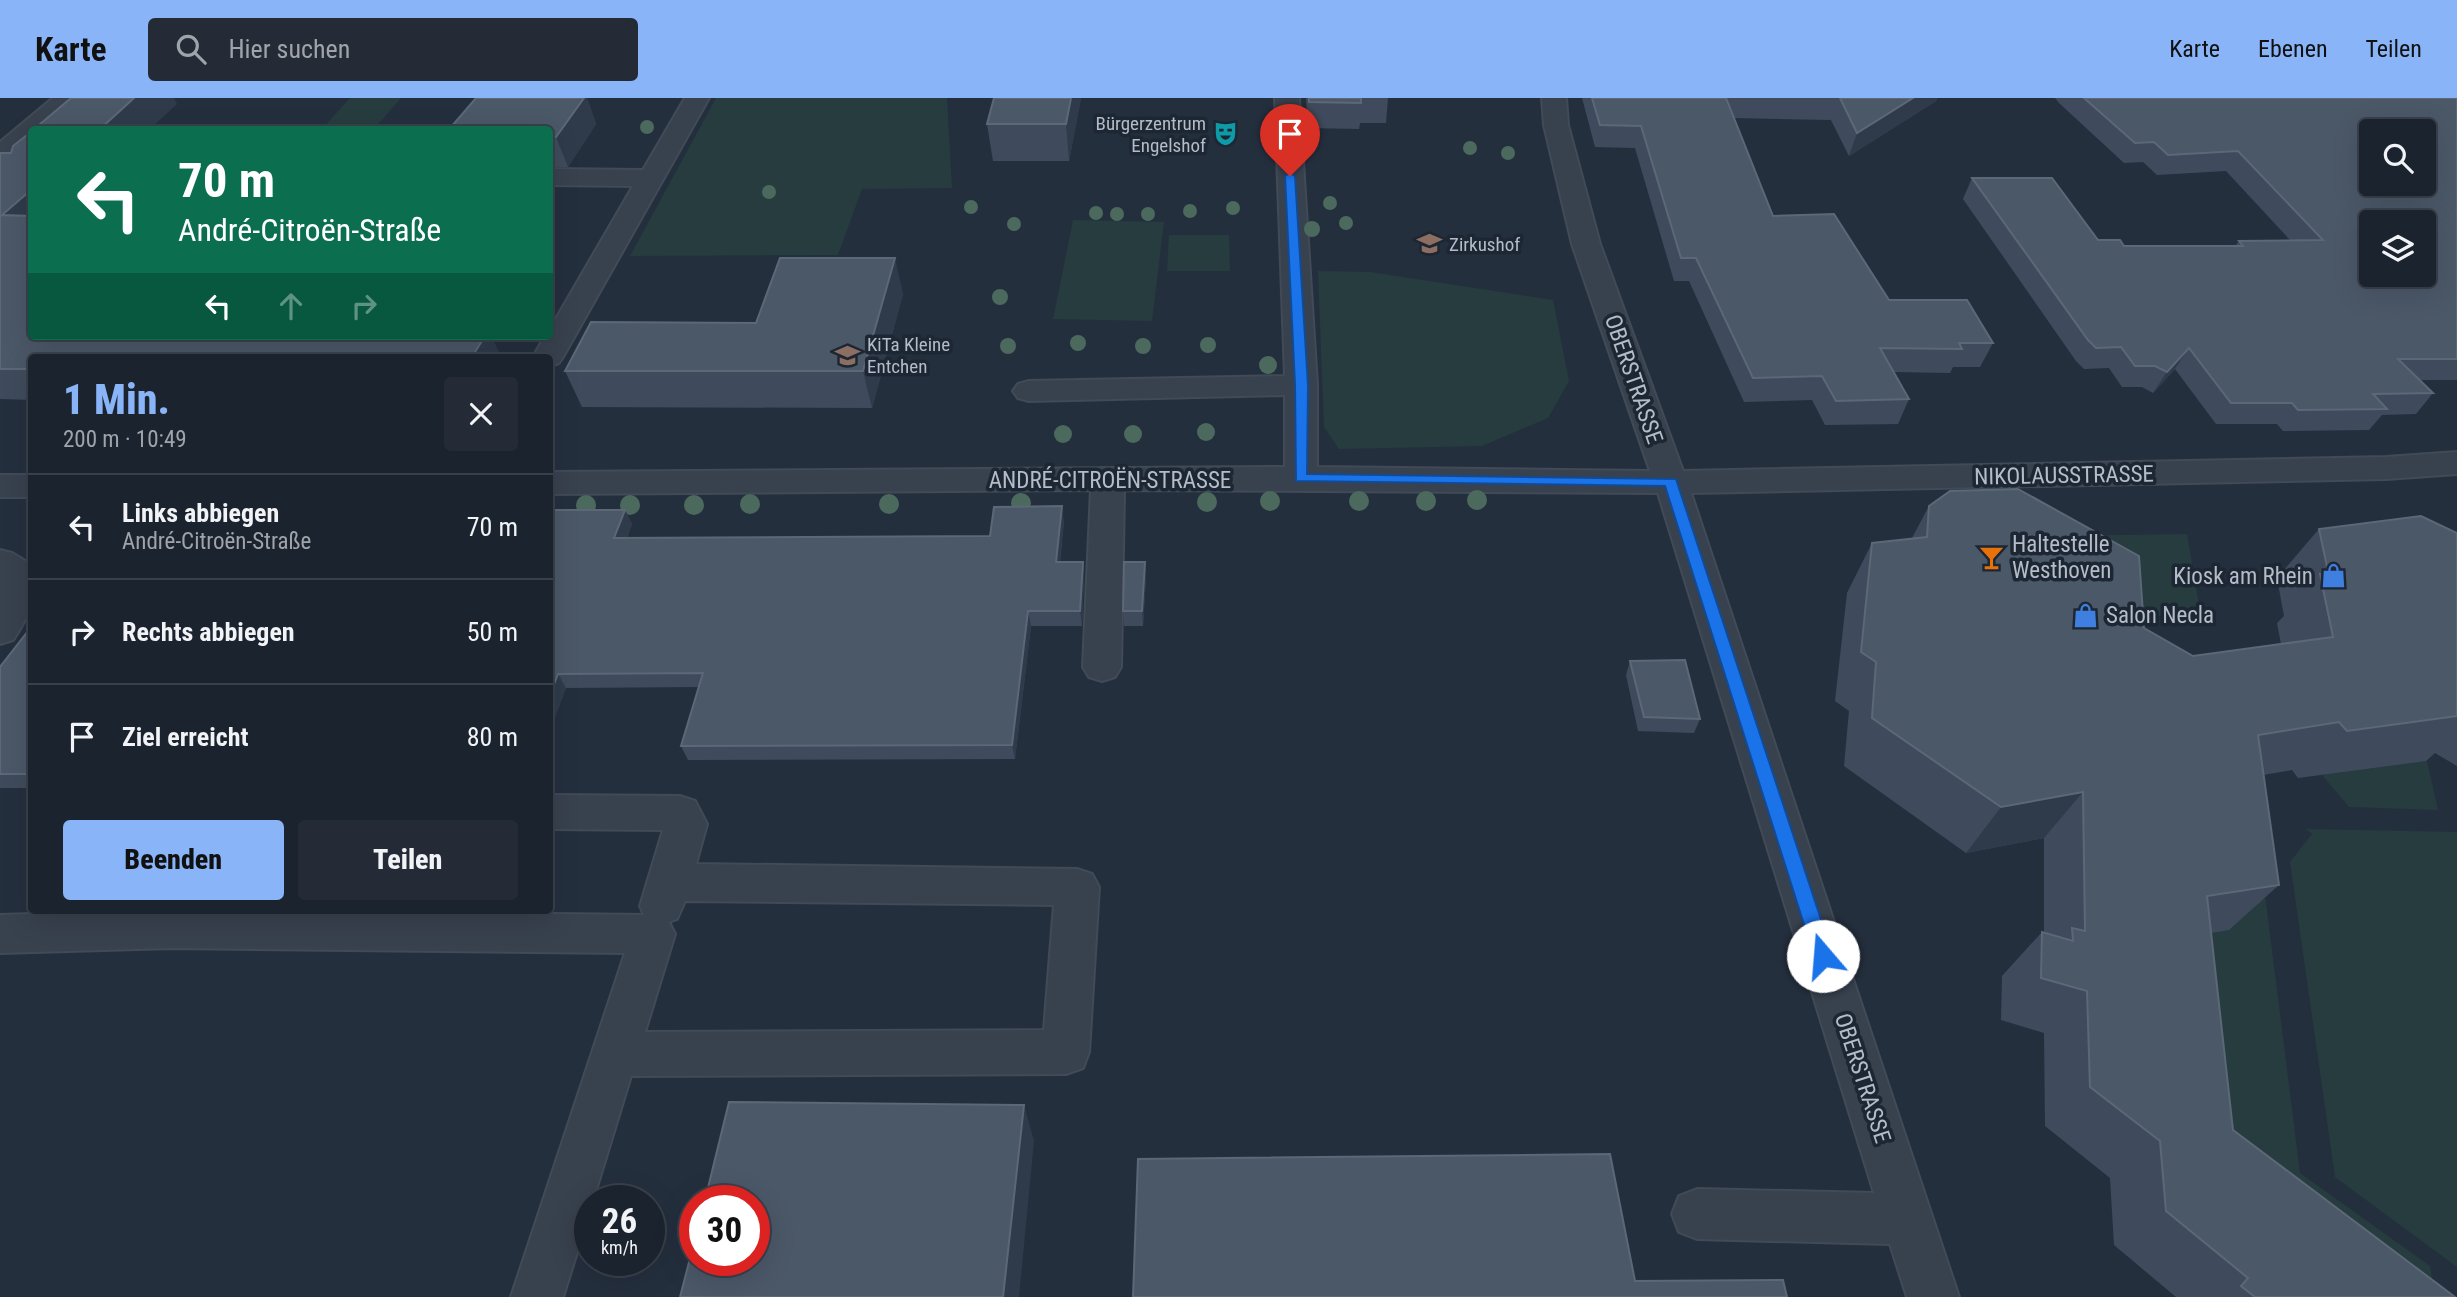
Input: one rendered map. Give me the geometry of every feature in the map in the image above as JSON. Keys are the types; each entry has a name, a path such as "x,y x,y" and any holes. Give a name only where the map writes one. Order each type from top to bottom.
{"street":[{"path":"35,126 68,98"},
{"path":"550,354 697,98"},
{"path":"1287,98 1301,385 1301,478"},
{"name":"OBERSTRASSE","path":"1553,98 1556,124 1586,244 1671,482 1933,1297"},
{"path":"0,155 28,132"},
{"path":"553,177 652,178"},
{"path":"1030,391 1301,385"},
{"name":"NIKOLAUSSTRASSE","path":"1671,482 2386,468 2457,463"},
{"name":"ANDRÉ-CITROËN-STRASSE","path":"553,483 1301,478 1671,482"},
{"path":"1102,667 1108,480"},
{"path":"0,486 28,486"},
{"path":"0,562 21,575 10,616 0,630"},
{"path":"537,1297 686,824 680,813 553,812"},
{"path":"614,1054 1066,1052 1077,887 668,882"},
{"path":"0,934 177,919 653,934"},
{"path":"1697,1214 1909,1219"}],"green space":[{"path":"350,98 401,98 377,126 325,126"},
{"path":"716,98 947,98 952,188 862,189 838,255 630,256"},
{"path":"1073,220 1164,222 1152,321 1053,319"},
{"path":"1169,235 1229,235 1230,271 1167,271"},
{"path":"1318,271 1370,272 1553,300 1569,381 1548,418 1482,446 1339,449 1324,427"},
{"path":"2187,534 2200,611 2158,616 2063,562 2052,536"},
{"path":"2425,752 2438,810 2349,807 2322,775"},
{"path":"2306,829 2457,832 2457,1267 2335,1177 2290,862 2312,834"},
{"path":"2261,863 2300,1173 2430,1266 2435,1297 2179,1167 2168,939"}],"building":[{"path":"71,98 134,98 103,126 38,126"},
{"path":"476,98 584,98 556,137 553,137 553,126 452,126"},
{"path":"994,98 1071,98 1066,124 987,124"},
{"path":"1309,98 1361,98 1361,103 1309,102"},
{"path":"1592,98 1726,98 1773,216 1834,214 1889,300 1967,300 1993,343 1959,343 1962,349 1880,348 1909,399 1836,401 1822,376 1753,378 1696,258 1681,258 1641,126 1600,125"},
{"path":"1840,98 1913,98 1857,133"},
{"path":"2084,98 2457,98 2457,359 2398,359 2433,393 2373,394 2387,409 2298,410 2292,403 2231,403 2189,348 2167,372 2155,366 2135,366 2121,347 2096,348 1972,178 2052,178 2098,240 2120,240 2124,246 2243,246 2239,241 2323,240 2238,151 2168,155 2154,142 2135,143"},
{"path":"28,134 28,192 2,215 28,216 28,340 483,340 474,354 28,354 28,369 0,369 0,153 11,153 13,146"},
{"path":"780,258 895,258 863,371 565,371 591,322 756,323"},
{"path":"2018,489 2139,556 2144,628 2193,656 2333,637 2320,574 2329,576 2319,529 2421,516 2457,533 2457,716 2347,731 2339,722 2258,735 2279,885 2207,896 2233,1130 2455,1297 2255,1297 2241,1286 2248,1278 2166,1211 2160,1141 2090,1087 2087,991 2041,978 2042,932 2073,941 2072,928 2085,931 2083,792 2001,807 1872,718 1876,662 1861,652 1872,543 1927,537 1929,506 1950,491"},
{"path":"1062,506 1056,562 1083,562 1080,611 1028,611 1012,745 681,746 703,673 558,674 553,687 553,510 625,510 614,538 990,536 994,507"},
{"path":"1124,562 1145,562 1142,611 1123,611"},
{"path":"28,631 28,774 0,774 0,667"},
{"path":"1685,660 1700,719 1644,717 1630,661"},
{"path":"729,1102 1024,1105 1003,1297 680,1297 685,1276 770,1276 770,1185 709,1185"},
{"path":"1610,1154 1635,1281 1783,1280 1787,1297 1133,1297 1138,1159"}],"place":[{"name":"Bürgerzentrum Engelshof","path":"1226,134"},
{"name":"Zirkushof","path":"1429,244"},
{"name":"KiTa Kleine Entchen","path":"847,355"},
{"name":"Haltestelle Westhoven","path":"1992,557"},
{"name":"Kiosk am Rhein","path":"2333,576"},
{"name":"Salon Necla","path":"2086,615"}],"route":[{"path":"1290,176 1301,385 1301,478 1671,482 1823,956"}]}
